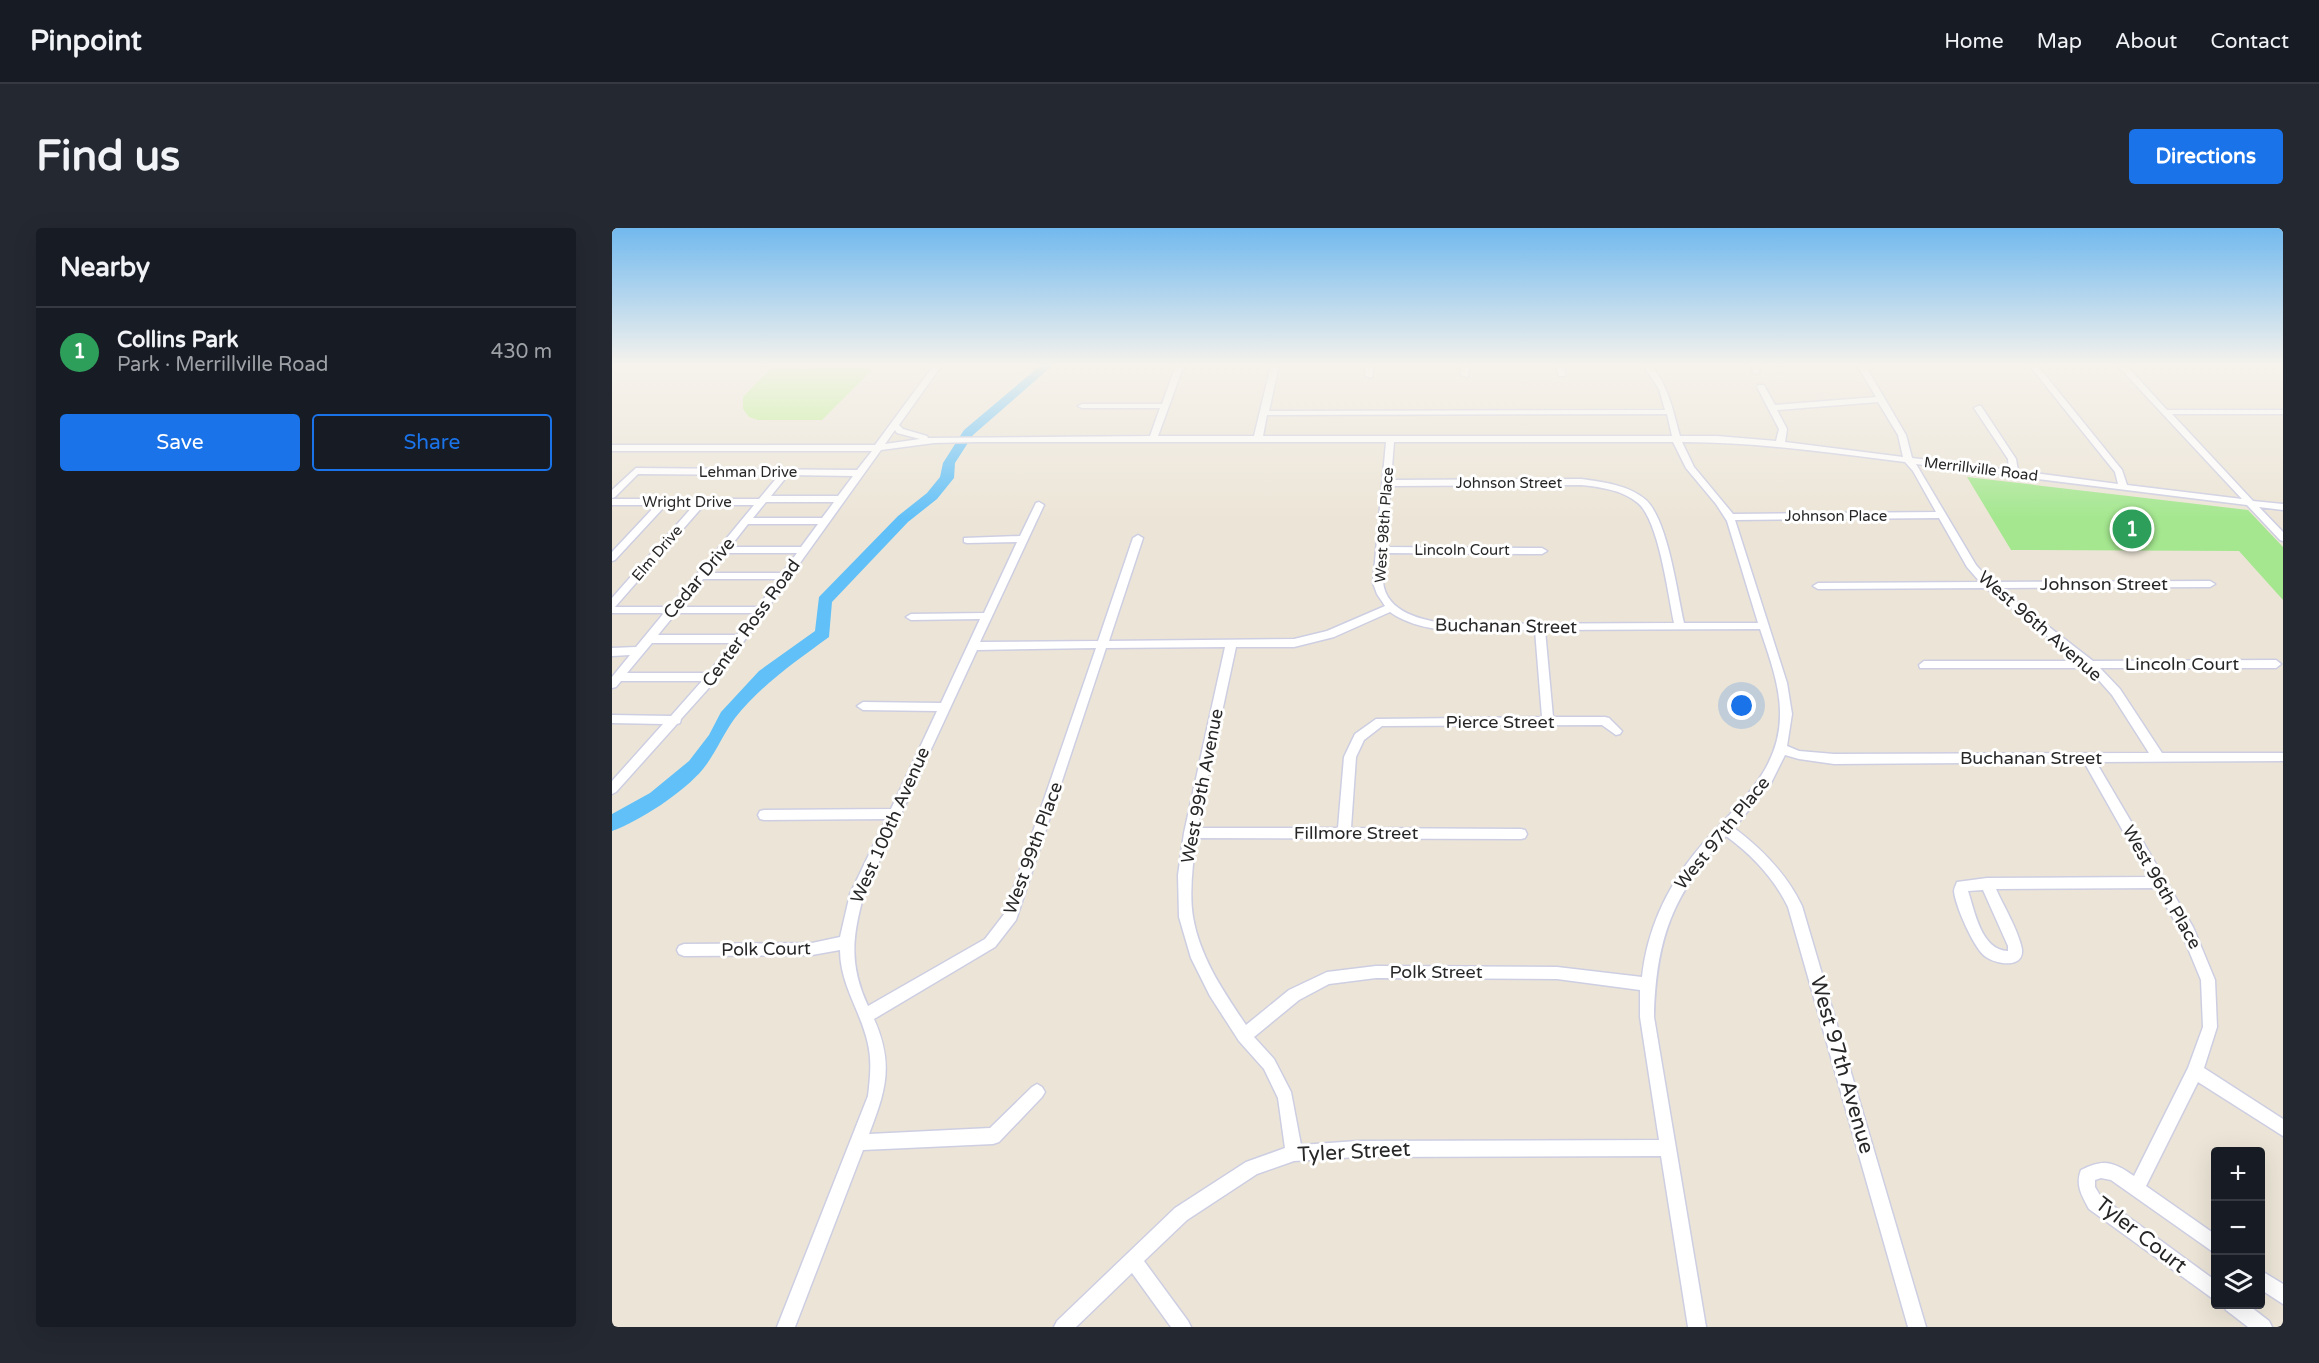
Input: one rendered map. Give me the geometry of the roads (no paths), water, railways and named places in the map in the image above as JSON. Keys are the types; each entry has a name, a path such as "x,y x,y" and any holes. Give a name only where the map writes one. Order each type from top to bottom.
{"street":[{"name":"Center Ross Road","path":"612,789 712,678 901,416"},
{"path":"1153,439 1162,416"},
{"path":"1258,439 1263,416"},
{"name":"West 97th Place","path":"1672,416 1688,466 1729,517 1784,696 1786,714 1781,748 1772,770 1757,794 1697,858 1675,888 1658,925 1646,984 1647,1017 1670,1148 1697,1327"},
{"path":"1776,416 1783,429 1780,444"},
{"name":"West 96th Avenue","path":"1891,416 1902,435 1908,460 1917,470 1972,567 1987,584 2088,663 2116,692 2158,757"},
{"path":"1984,416 2012,459 2014,473"},
{"path":"2074,416 2118,472 2124,488"},
{"path":"2169,416 2283,538"},
{"path":"895,425 911,435 934,440"},
{"name":"West 98th Place","path":"1390,438 1378,584 1390,608"},
{"name":"Merrillville Road","path":"934,440 1678,438 1780,444 2283,507"},
{"path":"612,448 878,448 934,440"},
{"name":"Lehman Drive","path":"612,495 636,471 861,473"},
{"name":"Cedar Drive","path":"615,680 786,472"},
{"name":"Johnson Street","path":"1387,483 1581,482 1601,484 1629,494 1641,501 1653,516 1680,627"},
{"name":"Wright Drive","path":"612,502 842,499"},
{"path":"612,558 664,502"},
{"name":"Elm Drive","path":"612,604 701,502"},
{"name":"West 100th Avenue","path":"786,1327 876,1096 877,1046 847,965 851,917 860,886 1039,505"},
{"name":"Johnson Place","path":"1729,517 1943,515"},
{"path":"747,521 826,521"},
{"name":"West 99th Place","path":"865,1016 990,943 1011,916 1138,538"},
{"path":"967,540 1023,539"},
{"path":"723,550 804,550"},
{"name":"Lincoln Court","path":"1381,550 1542,551"},
{"path":"702,576 785,576"},
{"name":"Johnson Street","path":"1818,586 2210,584"},
{"path":"972,646 1294,643 1330,634 1390,608"},
{"name":"Buchanan Street","path":"1390,608 1411,620 1430,625 1762,626"},
{"path":"612,610 761,610"},
{"path":"911,617 986,616"},
{"path":"1540,627 1548,722"},
{"path":"649,639 740,639"},
{"name":"West 99th Avenue","path":"1231,644 1190,833 1185,875 1186,917 1198,958 1244,1036 1269,1064 1286,1097 1294,1152"},
{"path":"612,651 639,651"},
{"name":"Lincoln Court","path":"1924,665 2276,664"},
{"path":"615,680 712,678"},
{"path":"863,706 944,707"},
{"path":"612,719 676,720"},
{"name":"Pierce Street","path":"1344,832 1350,757 1359,737 1380,722 1605,721 1616,731"},
{"name":"Buchanan Street","path":"1781,748 1799,755 1834,759 2283,757"},
{"name":"West 96th Place","path":"2087,758 2161,882 2200,955 2208,980 2210,1027 2195,1071 2136,1189"},
{"path":"764,815 893,814"},
{"name":"West 97th Avenue","path":"1725,828 1770,866 1786,885 1795,906 1917,1327"},
{"name":"Fillmore Street","path":"1190,833 1521,834"},
{"path":"1987,884 2015,946 2015,953 2011,958 1997,958 1982,944 1961,891 1962,886 1968,884 2161,882"},
{"name":"Polk Court","path":"684,950 812,949 848,942"},
{"name":"Polk Street","path":"1244,1036 1293,995 1327,978 1376,972 1557,973 1646,984"},
{"path":"2195,1071 2283,1128"},
{"path":"860,1142 993,1136 1037,1092"},
{"name":"Tyler Street","path":"1064,1327 1181,1214 1252,1168 1294,1152 1369,1149 1670,1148"},
{"name":"Tyler Court","path":"2211,1242 2115,1173 2104,1169 2096,1170 2087,1176 2087,1189 2095,1203 2211,1288"},
{"path":"1133,1260 1182,1327"},
{"path":"2265,1282 2283,1295"},
{"path":"2238,1309 2263,1327"}],"waterway":[{"path":"612,823 656,798 695,766 715,739 727,716 765,675 823,633 824,601 903,519 932,496 947,478 949,463 968,433 988,416"}],"place":[{"name":"Collins Park","path":"2132,529"}]}
